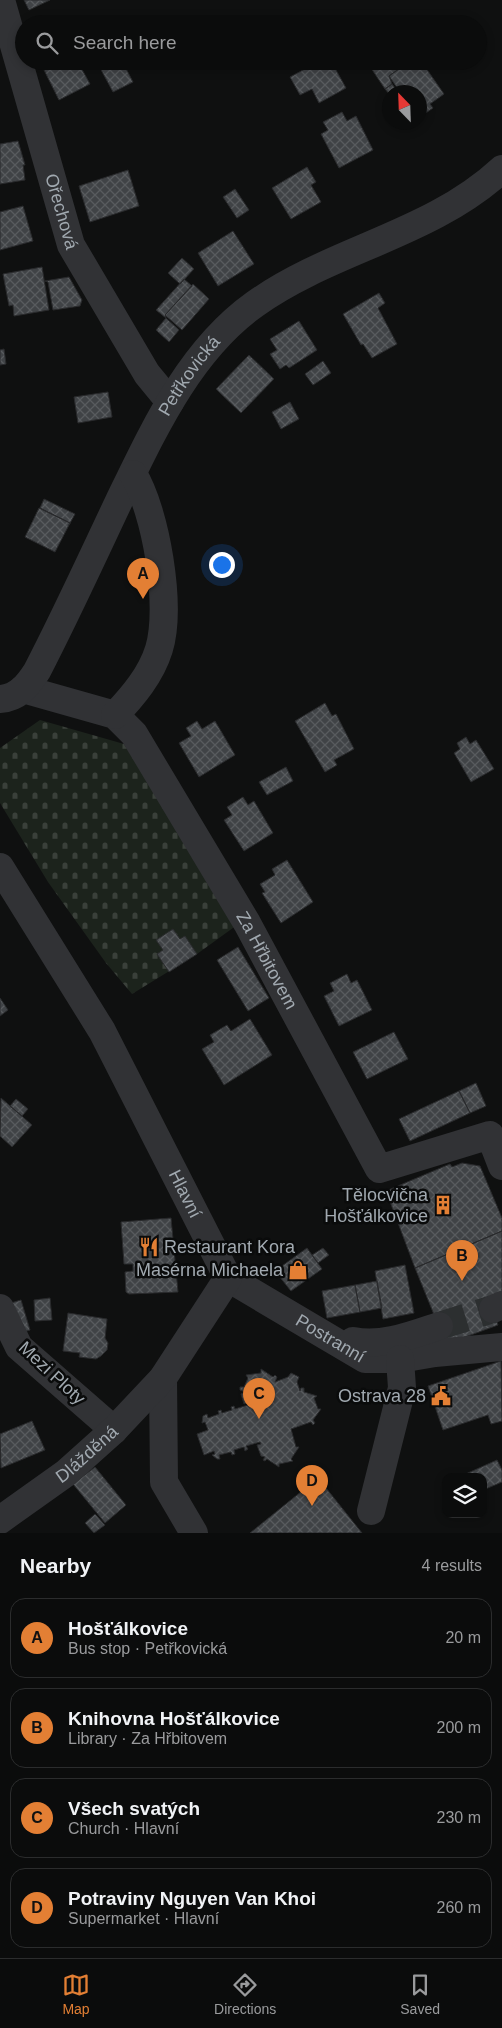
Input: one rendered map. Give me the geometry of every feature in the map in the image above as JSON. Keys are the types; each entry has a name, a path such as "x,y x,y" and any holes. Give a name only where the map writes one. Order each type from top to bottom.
{"street":[{"name":"Ořechová","path":"1,0 15,49"},
{"name":"Ořechová","path":"21,70 71,245 147,374 170,402"},
{"name":"Petřkovická","path":"12,694 44,656 170,402 211,347 256,304 294,281 435,217 475,192 502,169"},
{"path":"115,715 132,698 147,675 158,650 163,631 164,610 156,546 146,500 133,474"},
{"name":"Za Hřbitovem","path":"12,694 115,715 134,734 247,923 379,1169 490,1135 502,1166"},
{"name":"Hlavní","path":"0,867 102,1031 228,1278"},
{"path":"194,1533 164,1482 163,1378 228,1278"},
{"name":"Postranní","path":"228,1278 365,1359 400,1359 435,1353 502,1347"},
{"name":"Mezi Ploty","path":"0,1308 19,1346 114,1430"},
{"path":"329,1337 368,1344 408,1336 439,1326"},
{"path":"371,1511 402,1388 400,1359"},
{"name":"Dlážděná","path":"0,1520 66,1473 114,1430 163,1378"}],"green space":[{"path":"40,720 124,744 237,925 197,954 132,994 106,963 48,882 0,803 0,748"}],"building":[{"path":"24,0 50,0 29,10"},
{"path":"44,70 82,70 90,84 59,100"},
{"path":"101,70 127,70 133,82 113,92"},
{"path":"303,70 336,70 346,88 319,103 312,89 300,95 290,77"},
{"path":"372,70 397,70 389,76 392,84 382,85"},
{"path":"397,70 427,70 444,94 430,104 433,108 427,112 427,85 395,85 389,76"},
{"path":"342,112 347,121 356,116 373,150 339,168 321,134 328,130 323,122"},
{"path":"18,141 25,165 23,165 25,180 0,184 0,144"},
{"path":"307,167 316,182 311,185 321,202 291,219 272,188"},
{"path":"128,170 139,206 90,222 79,186"},
{"path":"235,189 249,210 237,218 223,197"},
{"path":"23,206 33,241 0,250 0,212"},
{"path":"233,231 254,264 218,286 198,253"},
{"path":"182,258 194,269 180,284 168,273"},
{"path":"42,267 49,310 14,316 13,305 9,306 3,274"},
{"path":"69,277 82,300 80,306 53,310 48,282 45,281"},
{"path":"184,279 192,286 165,315 166,318 156,310"},
{"path":"193,284 209,299 182,330 165,315"},
{"path":"379,293 385,303 378,308 397,344 372,358 363,344 361,345 343,314"},
{"path":"166,318 179,330 169,342 156,330"},
{"path":"299,321 317,350 289,368 286,365 280,369 270,354 277,350 270,339"},
{"path":"4,349 6,364 0,365 0,350"},
{"path":"249,355 274,379 241,413 216,389"},
{"path":"323,361 331,373 313,385 305,374"},
{"path":"108,392 112,417 78,423 74,397"},
{"path":"290,402 299,419 281,429 272,412"},
{"path":"44,499 75,514 69,525 70,523 40,508"},
{"path":"39,508 70,523 55,552 25,537"},
{"path":"325,703 332,716 336,714 354,749 334,760 337,765 325,772 295,721"},
{"path":"197,721 202,729 215,721 235,755 199,777 179,743 191,736 186,728"},
{"path":"466,737 470,744 476,740 494,769 471,782 454,753 460,749 457,743"},
{"path":"286,767 293,781 267,795 259,782"},
{"path":"243,797 248,805 254,801 273,833 244,851 224,820 232,815 227,807"},
{"path":"287,860 313,902 281,923 262,893 265,892 260,884 275,875 272,869"},
{"path":"173,929 180,939 185,936 197,954 169,972 157,954 163,950 156,940"},
{"path":"238,947 269,998 248,1011 217,960"},
{"path":"347,974 351,983 357,980 372,1010 339,1026 324,996 334,991 330,983"},
{"path":"0,998 8,1010 0,1016"},
{"path":"250,1019 272,1055 224,1085 202,1049 214,1042 210,1035 227,1025 231,1031"},
{"path":"394,1032 408,1059 367,1079 353,1052"},
{"path":"476,1083 486,1106 470,1113 459,1091"},
{"path":"459,1091 470,1113 410,1141 399,1119"},
{"path":"1,1098 32,1125 12,1147 0,1136"},
{"path":"16,1099 28,1109 22,1116 10,1106"},
{"name":"Tělocvična Hošťálkovice","path":"462,1163 480,1166 502,1218 502,1231 415,1268 386,1191 450,1164 452,1167"},
{"name":"Restaurant Kora","path":"171,1218 178,1292 129,1294 126,1292 125,1272 133,1271 133,1264 124,1264 121,1222"},
{"path":"502,1231 502,1295 489,1299 498,1325 446,1344 415,1268"},
{"name":"Masérna Michaela","path":"307,1248 322,1269 291,1291 275,1271"},
{"path":"323,1248 329,1255 318,1263 312,1255"},
{"path":"405,1265 414,1313 383,1319 375,1271"},
{"path":"377,1281 382,1308 360,1312 355,1285"},
{"path":"355,1285 360,1312 327,1318 322,1291"},
{"path":"50,1298 52,1320 35,1321 34,1300"},
{"path":"21,1300 30,1330 20,1333 11,1303"},
{"path":"68,1313 107,1319 105,1338 108,1343 107,1350 101,1356 96,1359 79,1357 80,1353 63,1351"},
{"path":"501,1361 502,1421 491,1424 488,1415 443,1430 428,1386"},
{"path":"261,1369 273,1377 275,1375 277,1377 275,1382 288,1377 291,1373 299,1377 297,1382 300,1391 301,1388 304,1388 304,1392 317,1396 314,1398 318,1409 321,1409 313,1420 315,1423 313,1425 311,1422 291,1429 296,1447 299,1447 291,1459 293,1461 279,1464 279,1467 267,1459 263,1460 265,1457 261,1456 257,1445 261,1444 260,1442 246,1446 248,1449 245,1451 244,1447 234,1450 235,1454 232,1455 231,1452 219,1455 220,1459 212,1455 215,1454 214,1451 204,1455 197,1434 208,1430 205,1422 202,1423 203,1416 207,1414 208,1418 219,1414 218,1411 221,1410 222,1413 232,1410 231,1407 234,1406 235,1409 248,1405 247,1403 244,1404 241,1394 245,1392 240,1390 240,1387 244,1387 248,1378 246,1375 261,1373"},
{"path":"32,1421 45,1450 1,1468 0,1434"},
{"path":"497,1460 502,1470 502,1482 487,1488 487,1473 468,1473"},
{"path":"95,1467 126,1505 105,1523 73,1484"},
{"path":"318,1478 362,1533 250,1533"},
{"path":"95,1514 105,1525 94,1533 85,1523"}],"tunnel":[{"path":"439,1326 493,1309"}],"place":[{"name":"Hošťálkovice","path":"143,599"},
{"name":"Tělocvična Hošťálkovice","path":"443,1205"},
{"name":"Restaurant Kora","path":"149,1247"},
{"name":"Masérna Michaela","path":"298,1270"},
{"name":"Knihovna Hošťálkovice","path":"462,1281"},
{"name":"Ostrava 28","path":"441,1396"},
{"name":"Všech svatých","path":"259,1419"},
{"name":"Potraviny Nguyen Van Khoi","path":"312,1506"}]}
